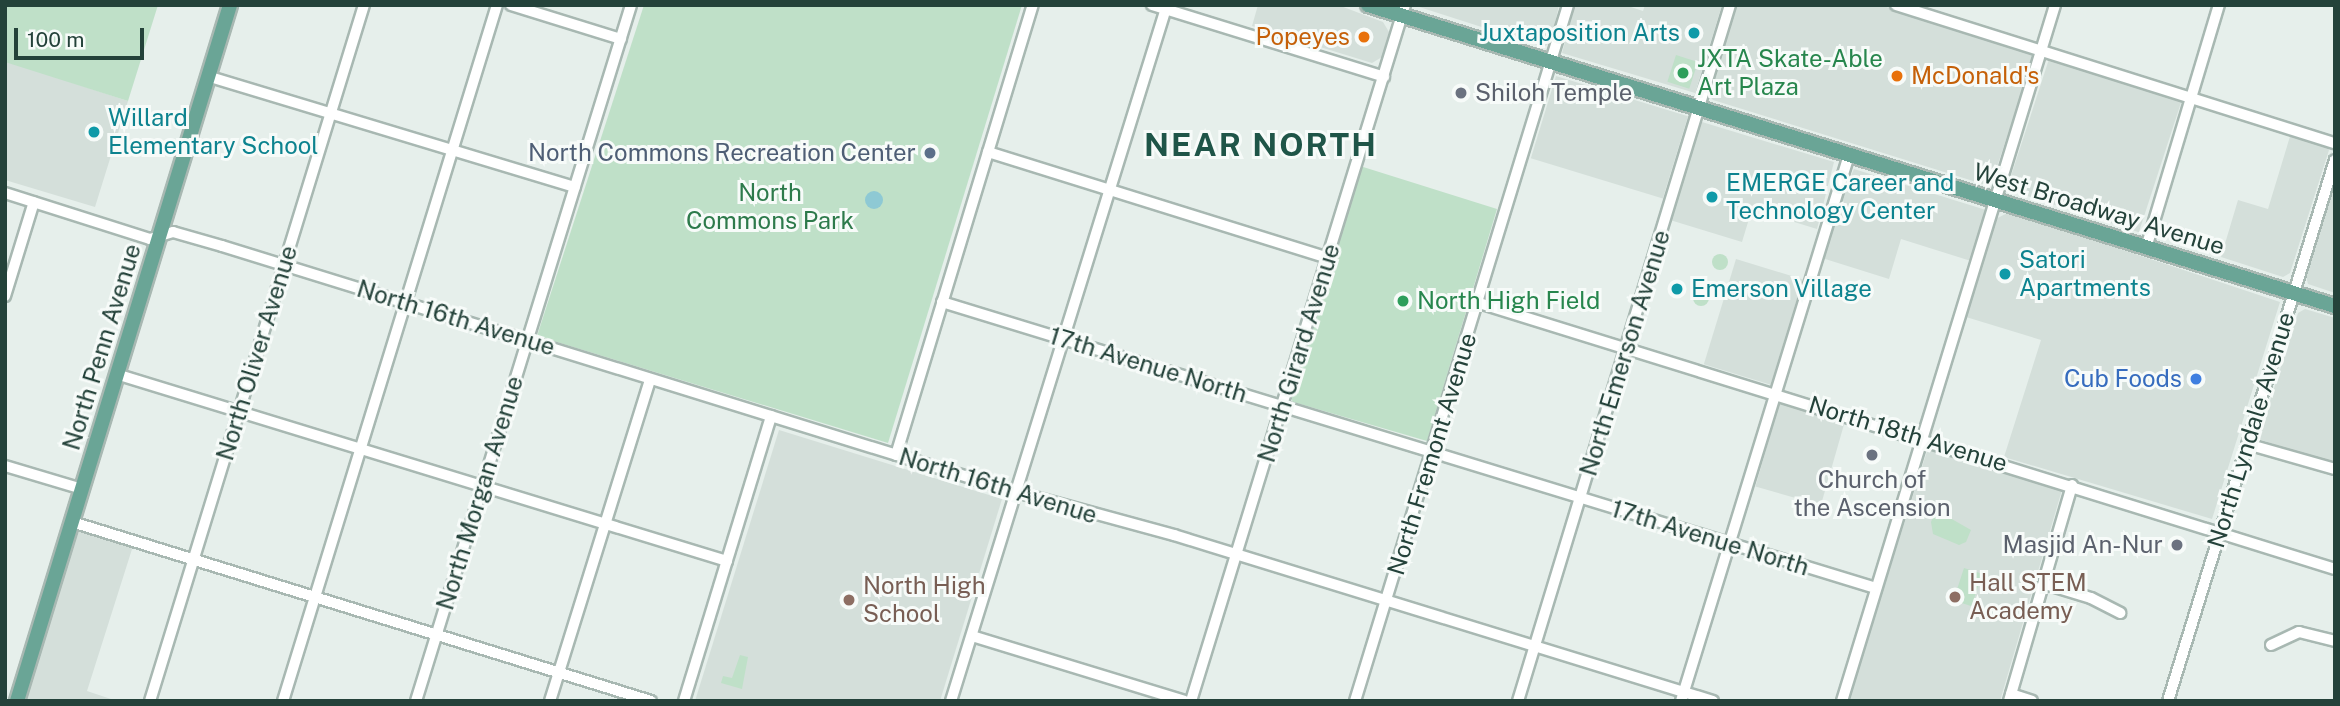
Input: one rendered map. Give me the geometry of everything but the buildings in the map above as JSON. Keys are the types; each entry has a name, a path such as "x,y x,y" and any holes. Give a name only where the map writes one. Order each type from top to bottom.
{"main road":[{"name":"North Penn Avenue","path":"17,701 230,5"},
{"name":"West Broadway Avenue","path":"1368,5 1403,11 1552,63 2335,306"}],"street":[{"name":"North Oliver Avenue","path":"150,701 364,5"},
{"path":"283,701 497,5"},
{"path":"511,5 621,39"},
{"name":"North Morgan Avenue","path":"416,701 631,5"},
{"path":"896,455 1033,5"},
{"path":"1152,5 1166,7 1384,77"},
{"name":"North Fremont Avenue","path":"1355,701 1384,600 1479,303 1568,5"},
{"name":"North Emerson Avenue","path":"1518,701 1730,5"},
{"path":"1896,5 2335,142"},
{"path":"1842,701 2055,5"},
{"path":"2146,248 2219,5"},
{"path":"951,701 1166,7"},
{"name":"North Girard Avenue","path":"1191,701 1403,11"},
{"path":"209,77 575,187"},
{"path":"988,152 1328,258"},
{"path":"1682,696 1849,155"},
{"name":"North Lyndale Avenue","path":"2168,701 2335,160"},
{"path":"5,193 150,239 161,233"},
{"path":"5,296 34,202"},
{"name":"North 16th Avenue","path":"161,233 173,233 284,265 1016,492 1236,554 1535,646 1682,696 1713,701"},
{"name":"17th Avenue North","path":"942,302 1876,589"},
{"name":"North 18th Avenue","path":"1479,303 1924,439 2335,569"},
{"path":"116,374 727,561"},
{"path":"550,701 650,379"},
{"path":"684,701 771,416"},
{"path":"2247,444 2335,469"},
{"path":"5,466 82,489"},
{"path":"2032,701 2010,698 2072,485"},
{"path":"72,522 651,701"},
{"path":"2045,584 2091,598 2120,612"},
{"path":"2271,645 2299,632 2335,641"},
{"path":"972,636 1184,701"}],"shaded area":[{"path":"5,5 70,82 128,101 95,207 5,180"},
{"path":"1258,5 1338,5 1383,22 1389,32 1382,57 1372,63 1252,26"},
{"path":"1413,5 1559,5 1551,42 1544,47"},
{"path":"1575,5 1625,5 1643,11 1645,5 1722,5 1695,93 1562,53"},
{"path":"1737,5 1880,5 2031,52 2033,58 1992,182 1986,185 1713,100 1708,94"},
{"path":"2049,59 2181,102 2139,232 2007,189"},
{"path":"1556,76 1688,116 1663,199 1531,158"},
{"path":"1702,122 1834,162 1817,229 1752,209 1742,242 1670,220"},
{"path":"2291,133 2326,145 2329,150 2290,273 2283,277 2221,257 2238,200 2268,209"},
{"path":"1854,169 1986,210 1971,261 1901,239 1889,279 1822,258 1833,216"},
{"path":"2335,183 2335,293 2308,284 2306,276"},
{"path":"2009,212 2280,302 2212,519 2004,457 2041,340 1966,317 1994,220"},
{"path":"1736,259 1803,279 1771,385 1704,364"},
{"path":"2305,309 2335,318 2335,464 2258,439 2298,313"},
{"path":"1780,401 1845,420 1821,505 1755,487"},
{"name":"North High School","path":"779,430 1002,499 940,701 695,701"},
{"name":"Hall STEM Academy","path":"1928,448 2062,490 2000,701 1848,701"},
{"path":"79,531 133,546 87,691 117,701 21,701"}],"green space":[{"path":"5,5 158,5 128,101 5,62"},
{"name":"North Commons Park","path":"644,5 1022,5 888,443 537,336"},
{"name":"JXTA Skate-Able Art Plaza","path":"1676,55 1698,62 1689,89 1667,82"},
{"path":"1360,166 1497,209 1427,441 1293,402 1289,395"},
{"path":"1717,254 1723,254 1728,262 1726,268 1717,270 1712,265 1712,259"},
{"path":"1701,290 1709,298 1701,306 1693,298"},
{"path":"1936,510 1971,530 1966,542 1959,545 1933,534 1931,522"},
{"path":"1964,568 1982,574 1972,606 1953,600"},
{"path":"740,655 748,657 742,689 721,683 723,676 732,678"}],"water":[{"path":"874,191 880,194 883,200 880,206 874,209 868,206 865,200 868,194"}],"place":[{"name":"Juxtaposition Arts","path":"1694,33"},
{"name":"Popeyes","path":"1364,37"},
{"name":"JXTA Skate-Able Art Plaza","path":"1683,73"},
{"name":"McDonald's","path":"1897,76"},
{"name":"Shiloh Temple","path":"1461,93"},
{"name":"Willard Elementary School","path":"94,132"},
{"name":"North Commons Recreation Center","path":"930,153"},
{"name":"EMERGE Career and Technology Center","path":"1712,197"},
{"name":"Satori Apartments","path":"2005,274"},
{"name":"Emerson Village","path":"1677,289"},
{"name":"North High Field","path":"1403,301"},
{"name":"Cub Foods","path":"2196,379"},
{"name":"Church of the Ascension","path":"1872,455"},
{"name":"Masjid An-Nur","path":"2177,545"},
{"name":"Hall STEM Academy","path":"1955,597"},
{"name":"North High School","path":"849,600"}],"district":[{"name":"NEAR NORTH","path":"1261,145"}]}
